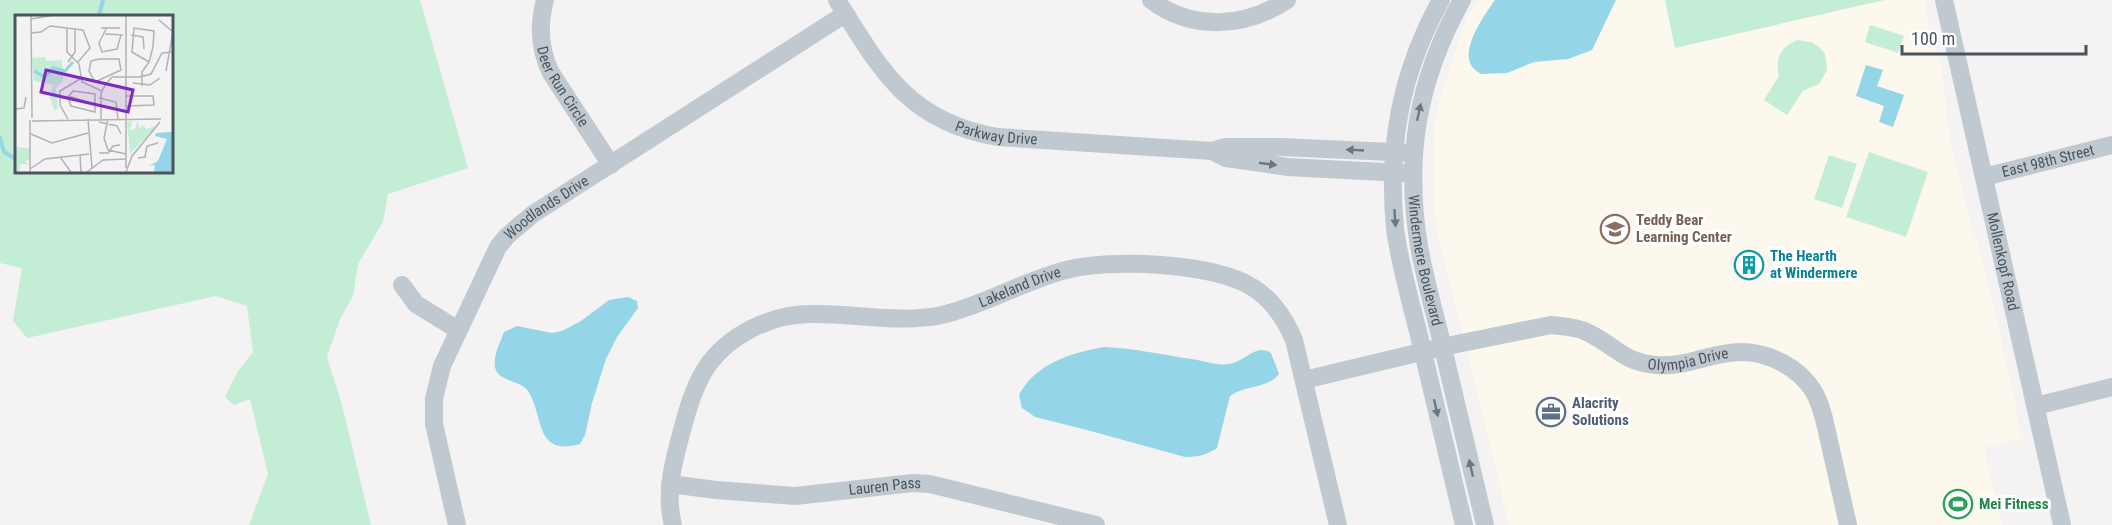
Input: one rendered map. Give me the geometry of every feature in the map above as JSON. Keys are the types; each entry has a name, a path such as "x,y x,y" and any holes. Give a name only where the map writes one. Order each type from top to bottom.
{"street":[{"name":"Deer Run Circle","path":"545,0 540,29 545,60 552,75 611,165"},
{"path":"1151,0 1189,20 1222,23 1241,21 1260,15 1287,0"},
{"name":"Windermere Boulevard","path":"1442,0 1428,27 1402,95 1393,152 1393,174 1396,230 1464,525"},
{"name":"Windermere Boulevard","path":"1462,0 1448,26 1428,75 1418,113 1412,173 1419,245 1485,525"},
{"name":"Mollenkopf Road","path":"1944,0 2062,525"},
{"name":"Woodlands Drive","path":"457,525 433,413 437,382 442,366 492,258 507,236 533,214 611,165 841,7"},
{"name":"Parkway Drive","path":"841,7 895,85 920,107 937,118 966,130 998,137 1212,151 1225,147 1282,147 1413,153"},
{"name":"East 98th Street","path":"1984,177 2112,145"},
{"name":"Parkway Drive","path":"1212,151 1226,158 1288,167 1393,174 1412,173"},
{"name":"Lakeland Drive","path":"673,525 669,504 674,459 696,386 718,352 748,330 779,318 809,314 897,317 945,314 996,297 1036,280 1080,267 1111,263 1203,271 1231,277 1252,287 1264,296 1285,320 1294,340 1338,525"},
{"path":"402,285 416,304 458,330"},
{"name":"Olympia Drive","path":"1304,380 1443,347 1551,325 1583,331 1622,355 1645,364 1671,365 1743,352 1772,358 1798,373 1815,393 1823,416 1848,525"},
{"path":"2036,406 2112,387"},
{"name":"Lauren Pass","path":"670,484 795,496 913,483 930,484 1096,525"}],"shaded area":[{"path":"1479,0 1665,0 1675,48 1884,0 1927,0 1926,15 1942,67 1948,127 2016,403 2017,422 2024,438 1984,448 2003,525 1509,525 1436,225 1433,186 1435,119 1467,18"}],"green space":[{"path":"0,0 420,0 468,168 388,194 383,222 358,264 353,296 340,319 327,357 342,405 371,525 249,525 268,474 250,399 234,405 225,397 238,371 253,352 247,306 216,296 27,338 13,321 22,268 0,263"},
{"path":"1665,0 1884,0 1675,48"},
{"path":"1870,25 1904,36 1898,53 1865,42"},
{"path":"1798,40 1813,43 1820,48 1825,54 1827,70 1819,84 1803,91 1787,115 1764,100 1779,76 1777,64 1780,54 1787,46"},
{"path":"1869,152 1928,172 1906,237 1846,217"},
{"path":"1829,155 1857,164 1842,208 1814,199"}],"water":[{"path":"1495,0 1616,0 1592,50 1568,59 1534,62 1507,73 1481,74 1471,65 1469,50 1476,31"},
{"path":"1866,65 1883,70 1877,86 1904,95 1893,127 1879,122 1884,106 1856,96"},
{"path":"628,297 637,301 638,308 617,337 606,359 585,435 580,444 555,445 543,431 528,391 500,376 497,372 495,358 504,332 517,326 552,333 562,331 581,321 609,300"},
{"path":"1104,347 1137,350 1220,364 1235,363 1260,350 1271,353 1279,374 1262,385 1230,396 1217,448 1194,457 1185,457 1035,417 1022,408 1019,395 1026,384 1045,367 1067,356"}],"waterway":[{"path":"99,15 103,0"},
{"path":"0,138 4,152 15,158"}],"place":[{"name":"Teddy Bear Learning Center","path":"1615,229"},
{"name":"The Hearth at Windermere","path":"1749,265"},
{"name":"Alacrity Solutions","path":"1551,412"},
{"name":"Mei Fitness","path":"1958,504"}]}
